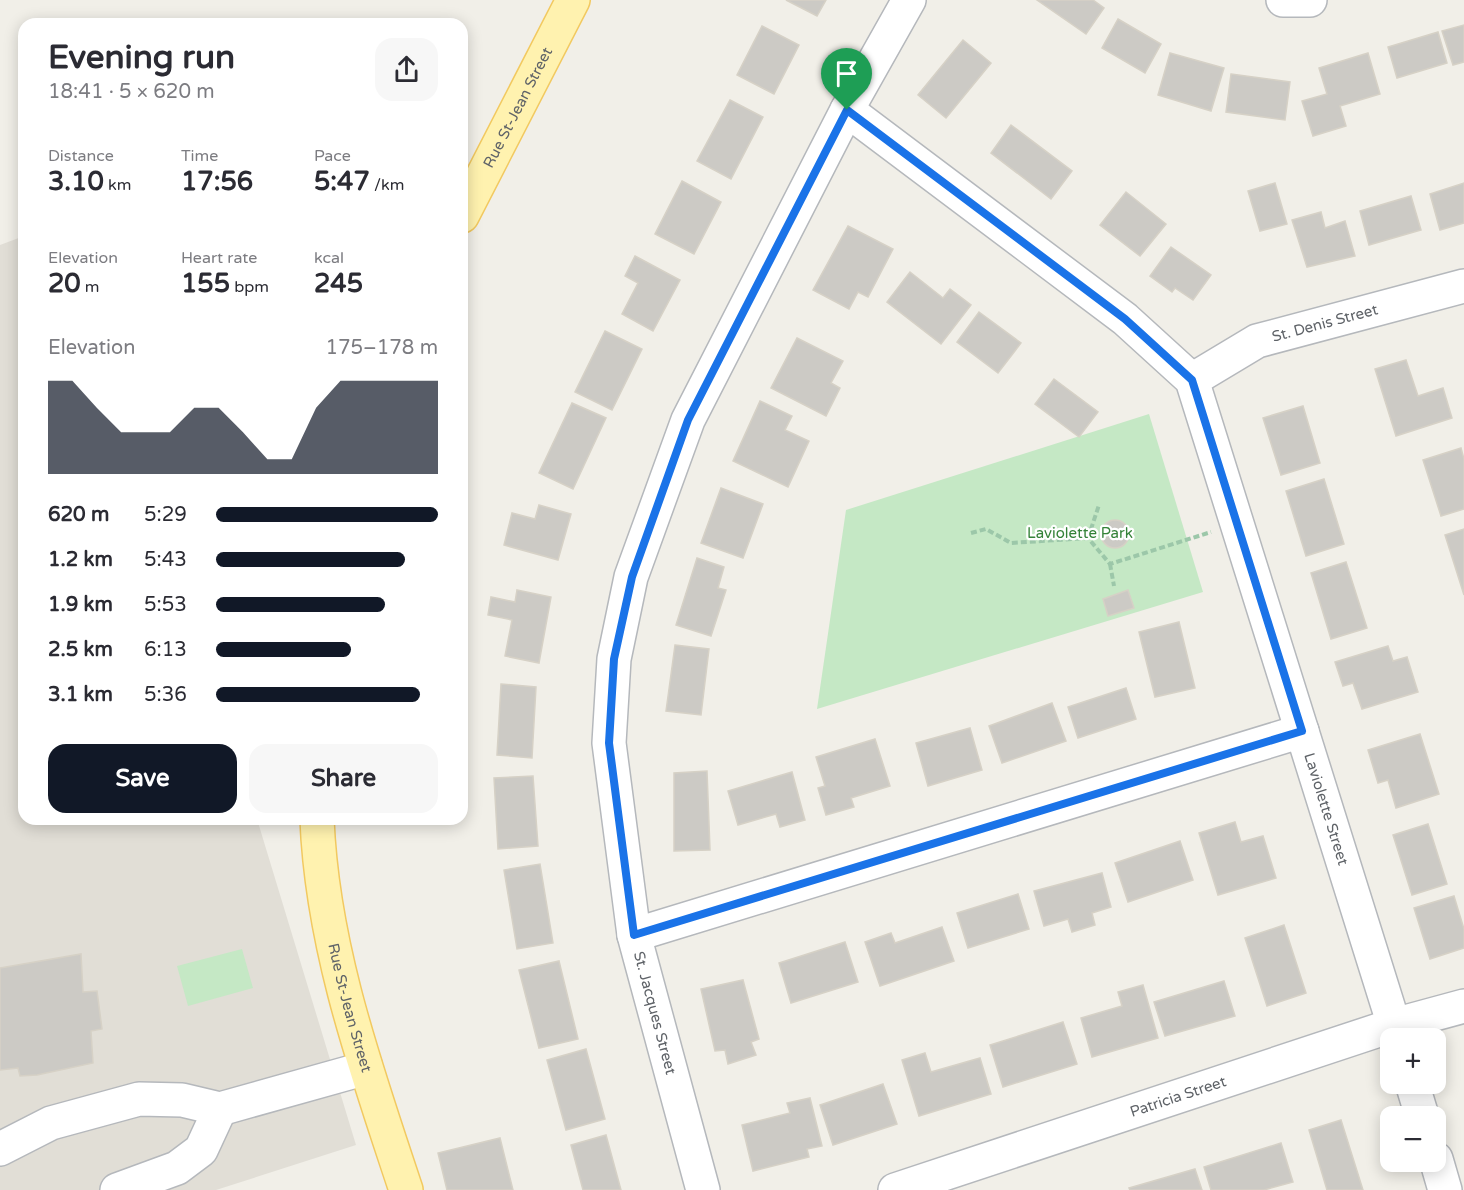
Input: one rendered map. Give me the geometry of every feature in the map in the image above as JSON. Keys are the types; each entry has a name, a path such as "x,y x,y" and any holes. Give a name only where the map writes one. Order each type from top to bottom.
{"main road":[{"name":"Rue St-Jean Street","path":"468,204 573,0"},
{"name":"Rue St-Jean Street","path":"318,825 329,922 347,1002 406,1190"}],"street":[{"name":"St. Jacques Street","path":"703,1190 634,935 609,743 614,659 632,577 688,420 847,110 909,0"},
{"path":"1283,0 1310,0"},
{"path":"847,110 1125,319 1192,380"},
{"name":"St. Denis Street","path":"1192,380 1257,340 1464,286"},
{"name":"Laviolette Street","path":"1192,380 1395,1028"},
{"path":"634,935 1302,731"},
{"name":"Patricia Street","path":"1406,1028 1464,1006"},
{"name":"Patricia Street","path":"895,1190 1380,1037"},
{"path":"0,1149 51,1123 139,1099 182,1100 220,1109 352,1072 365,1065"},
{"path":"117,1190 177,1168 201,1150 220,1109"},
{"path":"1440,1172 1445,1190"}],"path":[{"path":"1088,538 1099,505"},
{"path":"1110,564 1237,523"},
{"path":"971,533 986,529 1011,543 1088,538"},
{"path":"1088,538 1110,564 1114,586"}],"shaded area":[{"path":"18,238 18,825 259,825 356,1145 216,1190 0,1190 0,245"}],"green space":[{"name":"Laviolette Park","path":"1149,414 1203,592 817,709 846,510"},
{"path":"242,949 253,988 188,1006 177,966"}],"building":[{"path":"786,0 826,0 817,16"},
{"path":"1037,0 1093,0 1104,8 1086,34"},
{"path":"1118,19 1161,44 1145,73 1102,48"},
{"path":"1464,25 1464,62 1453,65 1442,31"},
{"path":"762,26 799,45 774,94 737,75"},
{"path":"1438,32 1447,63 1397,78 1388,47"},
{"path":"963,40 991,63 946,118 918,95"},
{"path":"1170,53 1224,68 1211,111 1158,95"},
{"path":"1368,53 1380,94 1340,106 1346,126 1313,136 1302,101 1327,94 1319,68"},
{"path":"1231,74 1290,82 1285,120 1226,112"},
{"path":"730,100 763,117 731,179 697,161"},
{"path":"1011,125 1072,171 1051,199 991,153"},
{"path":"682,181 721,202 694,254 655,234"},
{"path":"1275,183 1287,224 1260,231 1248,191"},
{"path":"1464,183 1464,223 1440,230 1430,194"},
{"path":"1126,192 1166,224 1140,256 1100,225"},
{"path":"1411,196 1421,230 1369,245 1360,211"},
{"path":"1321,212 1325,228 1345,221 1355,256 1307,267 1292,220"},
{"path":"848,226 893,249 868,297 858,292 849,309 813,290"},
{"path":"1171,247 1211,275 1193,300 1175,288 1172,292 1150,276"},
{"path":"635,256 680,280 653,331 622,314 638,283 625,276"},
{"path":"910,272 943,298 950,289 971,305 941,344 887,302"},
{"path":"979,312 1021,343 998,373 957,342"},
{"path":"605,331 642,349 612,410 575,392"},
{"path":"797,338 843,361 831,383 840,388 826,416 771,388"},
{"path":"1406,360 1418,396 1443,388 1452,418 1396,436 1375,369"},
{"path":"1054,379 1098,412 1079,437 1035,404"},
{"path":"760,401 792,416 785,430 809,441 788,487 733,461"},
{"path":"572,403 606,418 573,489 539,473"},
{"path":"1303,406 1320,463 1281,475 1263,418"},
{"path":"1461,448 1464,459 1464,509 1441,516 1423,460"},
{"path":"1324,479 1344,544 1306,556 1286,491"},
{"path":"721,488 763,504 743,558 701,543"},
{"path":"539,505 571,514 558,560 504,545 512,513 535,519"},
{"path":"1115,520 1125,524 1129,534 1125,544 1115,548 1105,544 1101,534 1105,524"},
{"path":"1464,529 1464,595 1445,535"},
{"path":"697,558 724,567 718,588 726,590 711,636 676,625"},
{"path":"1346,562 1367,628 1331,639 1311,573"},
{"path":"517,590 551,597 539,663 505,656 512,620 488,615 491,597 515,602"},
{"path":"1128,590 1134,608 1108,616 1103,599"},
{"path":"1179,622 1195,688 1155,697 1139,632"},
{"path":"675,645 709,649 701,715 666,711"},
{"path":"1388,646 1393,661 1407,657 1418,692 1362,709 1353,683 1343,686 1335,662"},
{"path":"501,684 536,687 532,758 497,755"},
{"path":"1126,688 1136,719 1078,738 1068,707"},
{"path":"1052,703 1066,741 1002,763 989,726"},
{"path":"970,728 982,770 928,786 916,743"},
{"path":"1420,734 1439,794 1396,808 1388,780 1378,783 1368,750"},
{"path":"875,739 890,786 851,798 854,807 826,815 818,788 825,786 816,757"},
{"path":"707,771 710,850 674,851 674,773"},
{"path":"792,772 805,820 780,827 776,814 738,825 728,791"},
{"path":"533,776 538,846 498,849 494,778"},
{"path":"1235,822 1241,842 1263,836 1276,878 1218,895 1199,833"},
{"path":"1428,824 1447,884 1412,895 1393,835"},
{"path":"1180,841 1193,880 1128,902 1115,863"},
{"path":"540,864 553,943 517,949 504,870"},
{"path":"1102,873 1111,907 1092,913 1095,925 1072,932 1068,919 1044,926 1034,891"},
{"path":"1018,894 1029,929 968,948 957,913"},
{"path":"1454,896 1464,929 1464,948 1430,959 1414,908"},
{"path":"1284,925 1306,993 1267,1006 1245,938"},
{"path":"942,927 954,961 880,986 865,942 891,933 895,943"},
{"path":"845,942 858,982 791,1003 779,963"},
{"path":"81,954 83,992 97,991 102,1029 91,1031 93,1063 37,1075 20,1076 18,1068 0,1070 0,968"},
{"path":"559,961 578,1039 539,1048 519,970"},
{"path":"743,980 759,1039 751,1042 756,1055 728,1064 725,1050 715,1051 701,989"},
{"path":"1224,981 1235,1016 1165,1036 1154,1002"},
{"path":"1143,985 1158,1038 1092,1057 1081,1018 1122,1006 1118,992"},
{"path":"1063,1022 1077,1064 1003,1087 990,1045"},
{"path":"586,1049 605,1119 566,1130 547,1060"},
{"path":"925,1053 931,1072 980,1058 991,1094 919,1116 902,1060"},
{"path":"883,1084 897,1124 833,1145 820,1105"},
{"path":"810,1098 822,1146 807,1149 809,1157 753,1171 742,1125 790,1113 787,1103"},
{"path":"1341,1120 1363,1190 1327,1190 1309,1130"},
{"path":"606,1135 621,1190 583,1190 571,1145"},
{"path":"500,1138 513,1190 447,1190 438,1153"},
{"path":"1281,1143 1293,1182 1264,1190 1211,1190 1204,1167"},
{"path":"1195,1169 1202,1190 1130,1190 1129,1188"}],"route":[{"path":"847,110 1125,319 1192,380 1302,731 634,935 609,743 614,659 632,577 688,420 847,110"}]}
